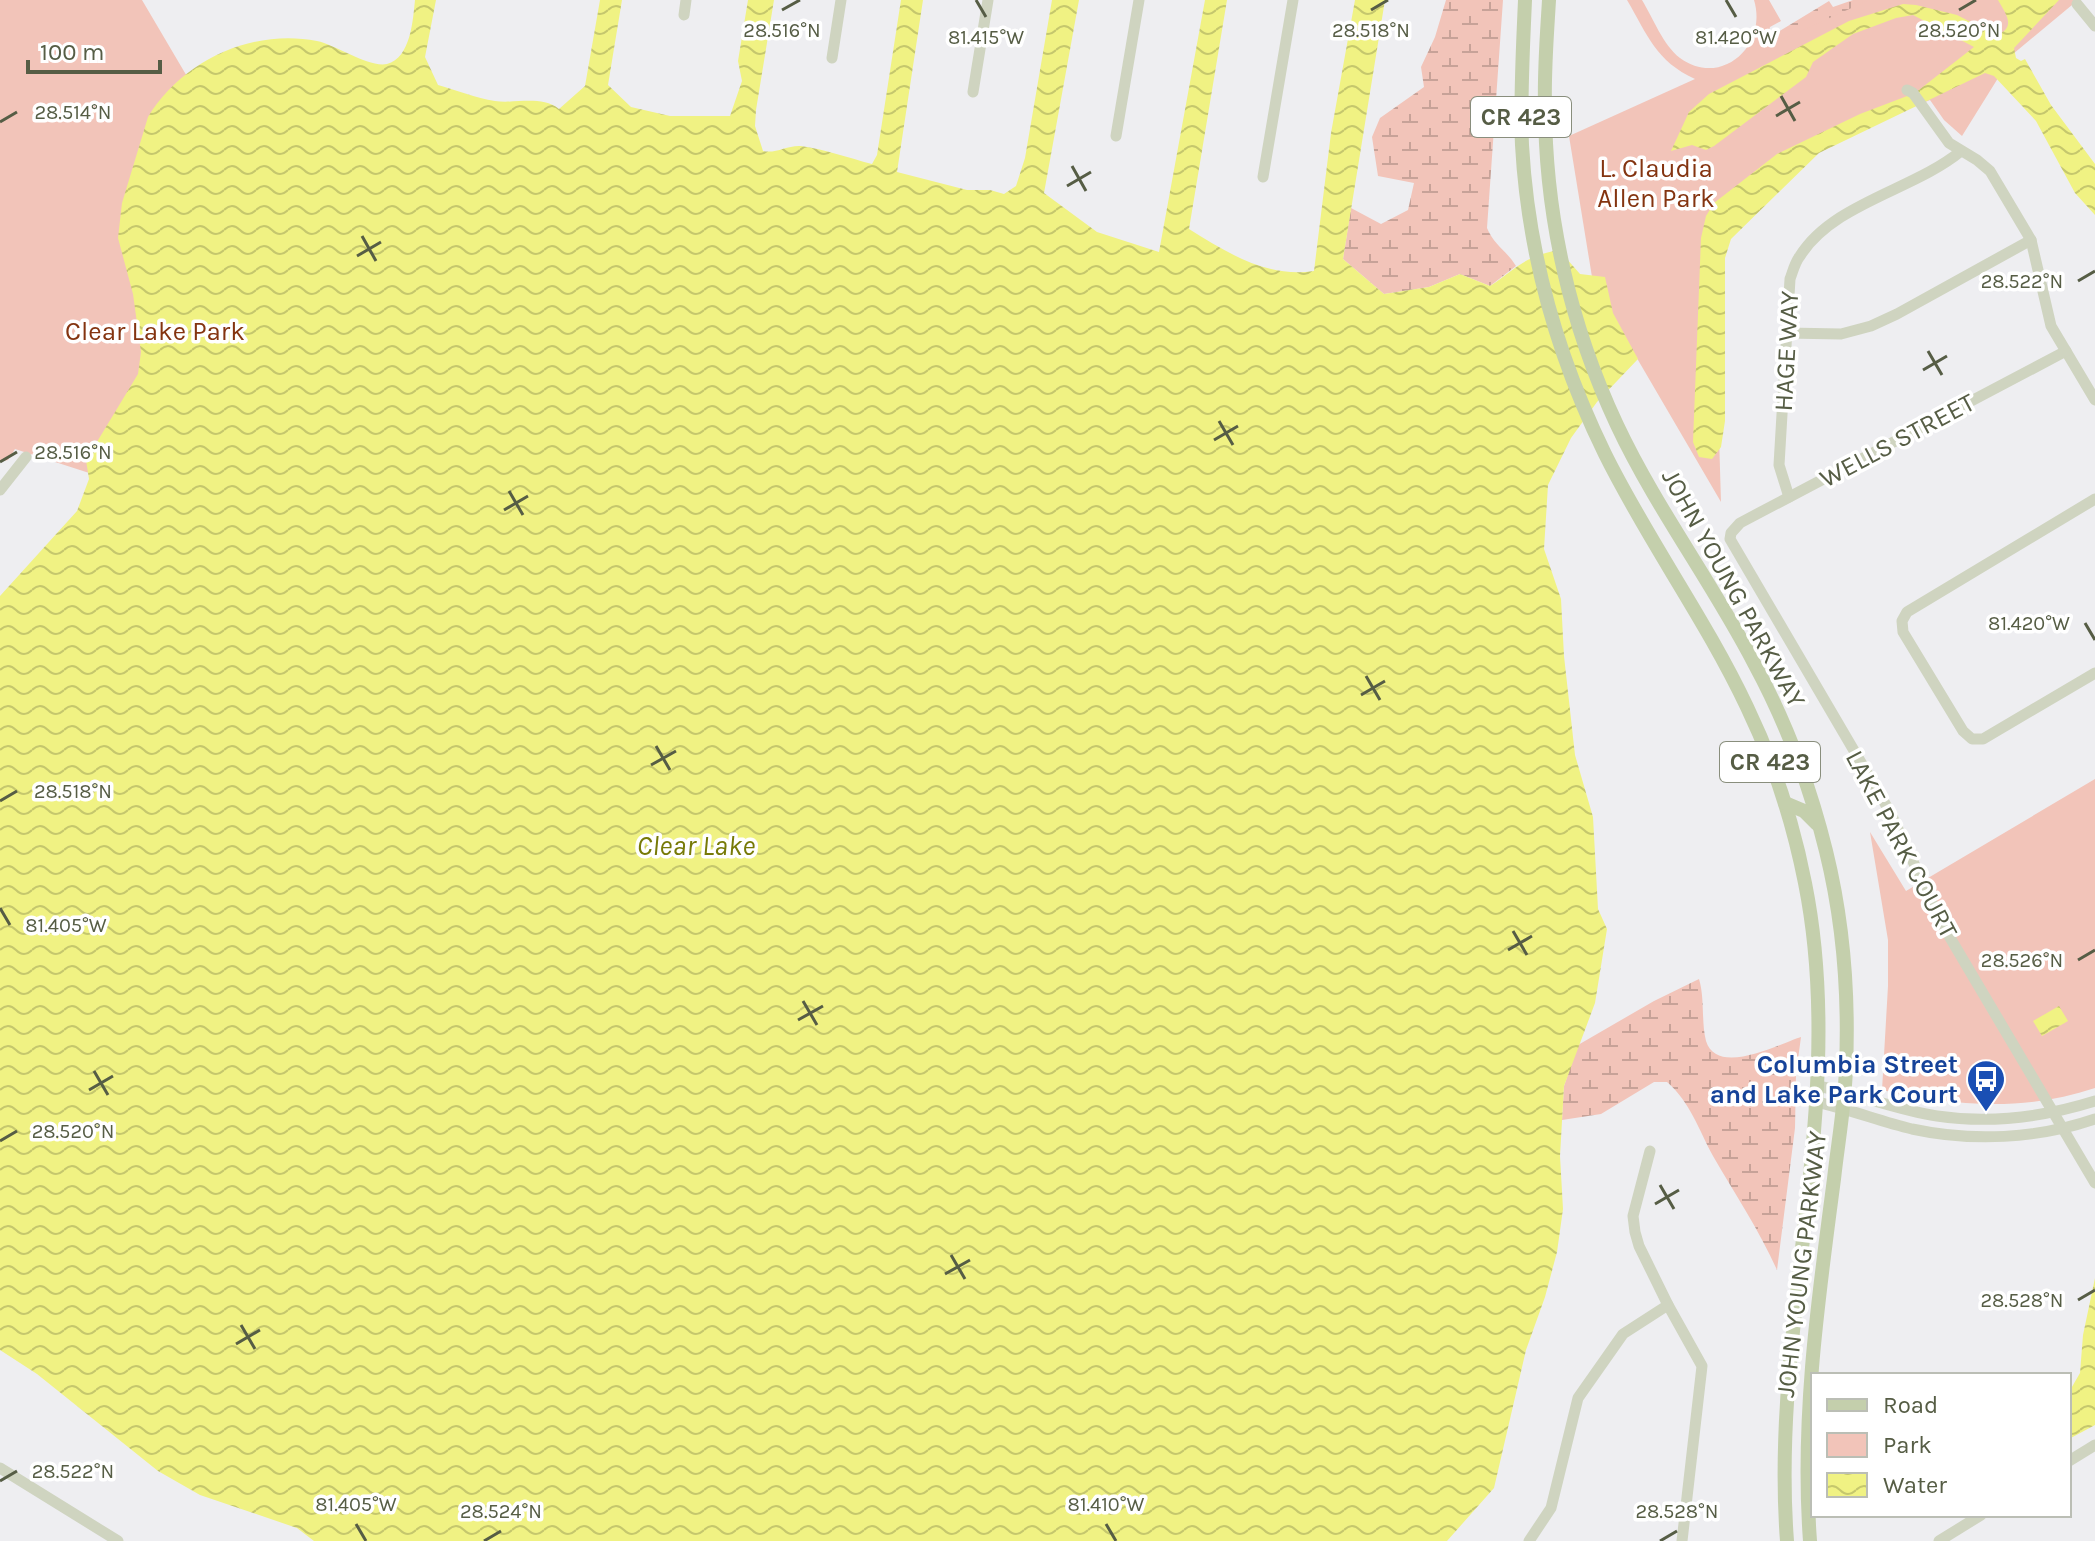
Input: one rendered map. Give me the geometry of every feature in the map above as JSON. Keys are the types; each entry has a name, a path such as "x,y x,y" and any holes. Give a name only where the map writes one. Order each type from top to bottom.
{"main road":[{"name":"JOHN YOUNG PARKWAY","path":"1525,0 1522,132 1532,234 1546,298 1565,359 1607,458 1735,683 1760,736 1785,803 1805,882 1817,959 1820,1036 1817,1094 1787,1383 1784,1474 1787,1541"},
{"name":"JOHN YOUNG PARKWAY","path":"1549,0 1545,108 1547,158 1555,229 1585,347 1628,448 1765,683 1798,759 1820,828 1832,881 1842,945 1846,1003 1845,1091 1811,1373"},
{"path":"1785,803 1804,811 1820,828"},
{"name":"JOHN YOUNG PARKWAY","path":"1810,1541 1806,1468 1811,1377"}],"street":[{"path":"684,15 686,0"},
{"path":"832,58 841,0"},
{"path":"973,92 988,0"},
{"path":"1116,136 1139,0"},
{"path":"1263,177 1293,0"},
{"path":"2077,4 2095,26"},
{"path":"1910,92 1949,143 1990,171 2031,240 2048,315 2066,351 2091,384 2095,400"},
{"name":"HAGE WAY","path":"1789,497 1779,465 1790,279 1799,257 1817,234 1833,223 1961,151"},
{"path":"1787,333 1841,334 1871,326 2031,240"},
{"name":"WELLS STREET","path":"1731,533 1740,523 2066,351"},
{"path":"0,490 26,457"},
{"path":"2095,499 1907,612 1902,621 1903,632 1963,731 1972,739 1983,739 2095,673"},
{"name":"LAKE PARK COURT","path":"1731,533 1732,546 1890,812 1942,924 2095,1183"},
{"path":"1817,1094 1845,1091 1911,1111 1945,1117 1996,1119 2054,1112 2095,1101"},
{"path":"1817,1094 1843,1108 1913,1129 1960,1136 2015,1136 2095,1119"},
{"path":"1650,1151 1633,1216 1635,1232 1668,1305 1702,1366 1682,1541"},
{"path":"1529,1541 1551,1508 1578,1398 1623,1334 1668,1305"},
{"path":"2071,1460 2095,1445"},
{"path":"0,1468 118,1541"},
{"path":"1939,1541 1978,1517"}],"green space":[{"name":"Clear Lake Park","path":"0,0 142,0 463,545 117,482 15,449 8,460 0,462"},
{"path":"1446,0 1503,0 1487,228 1516,266 1490,286 1460,274 1429,287 1384,294 1343,259 1351,208 1381,224 1408,210 1414,183 1378,176 1372,137 1380,118 1424,87 1421,67 1435,37"},
{"name":"L. Claudia Allen Park","path":"1627,0 1642,0 1663,39 1680,58 1696,66 1711,68 1738,58 1748,46 1757,17 1754,0 1769,0 1781,21 1770,27 1764,48 1869,0 2078,0 2013,54 1962,136 1944,120 1930,100 1800,153 1713,236 1721,502 1593,283 1569,136 1695,79 1662,56"},
{"path":"1853,0 1927,0 1758,61 1770,37 1829,1 1833,7"},
{"path":"2095,779 2095,1088 2042,1101 1988,1104 1935,1100 1882,1090 1888,940 1870,832 1906,891"},
{"path":"1699,979 1706,1041 1712,1051 1722,1057 1749,1055 1801,1037 1796,1074 1795,1128 1777,1270 1688,1107 1667,1082 1654,1082 1601,1114 1562,1120 1564,1086 1578,1045"}],"water":[{"name":"Clear Lake","path":"415,0 436,0 425,57 438,85 488,100 544,102 559,109 585,86 600,0 622,0 608,85 631,107 670,116 730,116 742,81 738,61 748,0 774,0 756,110 755,126 763,151 801,146 872,164 877,155 901,0 923,0 897,172 967,190 990,190 1004,194 1016,186 1025,158 1052,0 1079,0 1044,193 1097,232 1159,252 1205,0 1227,0 1189,229 1248,262 1296,272 1314,271 1331,133 1355,0 1385,0 1343,259 1384,294 1429,287 1460,274 1490,286 1529,259 1559,250 1580,274 1605,277 1613,313 1638,359 1597,402 1571,438 1548,485 1544,549 1561,599 1575,755 1593,817 1598,909 1607,929 1595,1003 1564,1086 1560,1156 1563,1209 1557,1252 1526,1350 1494,1488 1447,1541 314,1541 297,1528 200,1495 158,1471 37,1374 0,1350 0,596 77,511 89,479 86,460 138,374 141,352 133,294 118,238 122,203 148,117 162,97 199,65 244,45 292,38 317,41 371,63 387,64 395,60 406,46"},
{"path":"1998,0 2059,0 2014,48 2016,58 2021,61 2025,59 2051,105 2095,164 2095,215 2075,193 2036,121 1994,76 1985,73 1819,153 1731,239 1725,258 1725,421 1721,447 1712,459 1699,457 1693,442 1701,238 1706,216 1714,203 1777,154 1860,114 1915,93 1974,47 1913,15 1896,18 1853,34 1813,62 1806,77 1714,146 1706,150 1692,145 1671,151 1689,112 1709,94 1849,21 1903,4 1957,15 1996,35 2008,25"},
{"path":"2059,1006 2068,1021 2042,1036 2033,1021"},
{"path":"2095,1278 2095,1425 2071,1438 2071,1389 2080,1373 2083,1335"}],"place":[{"name":"Columbia Street and Lake Park Court","path":"1986,1113"}]}
